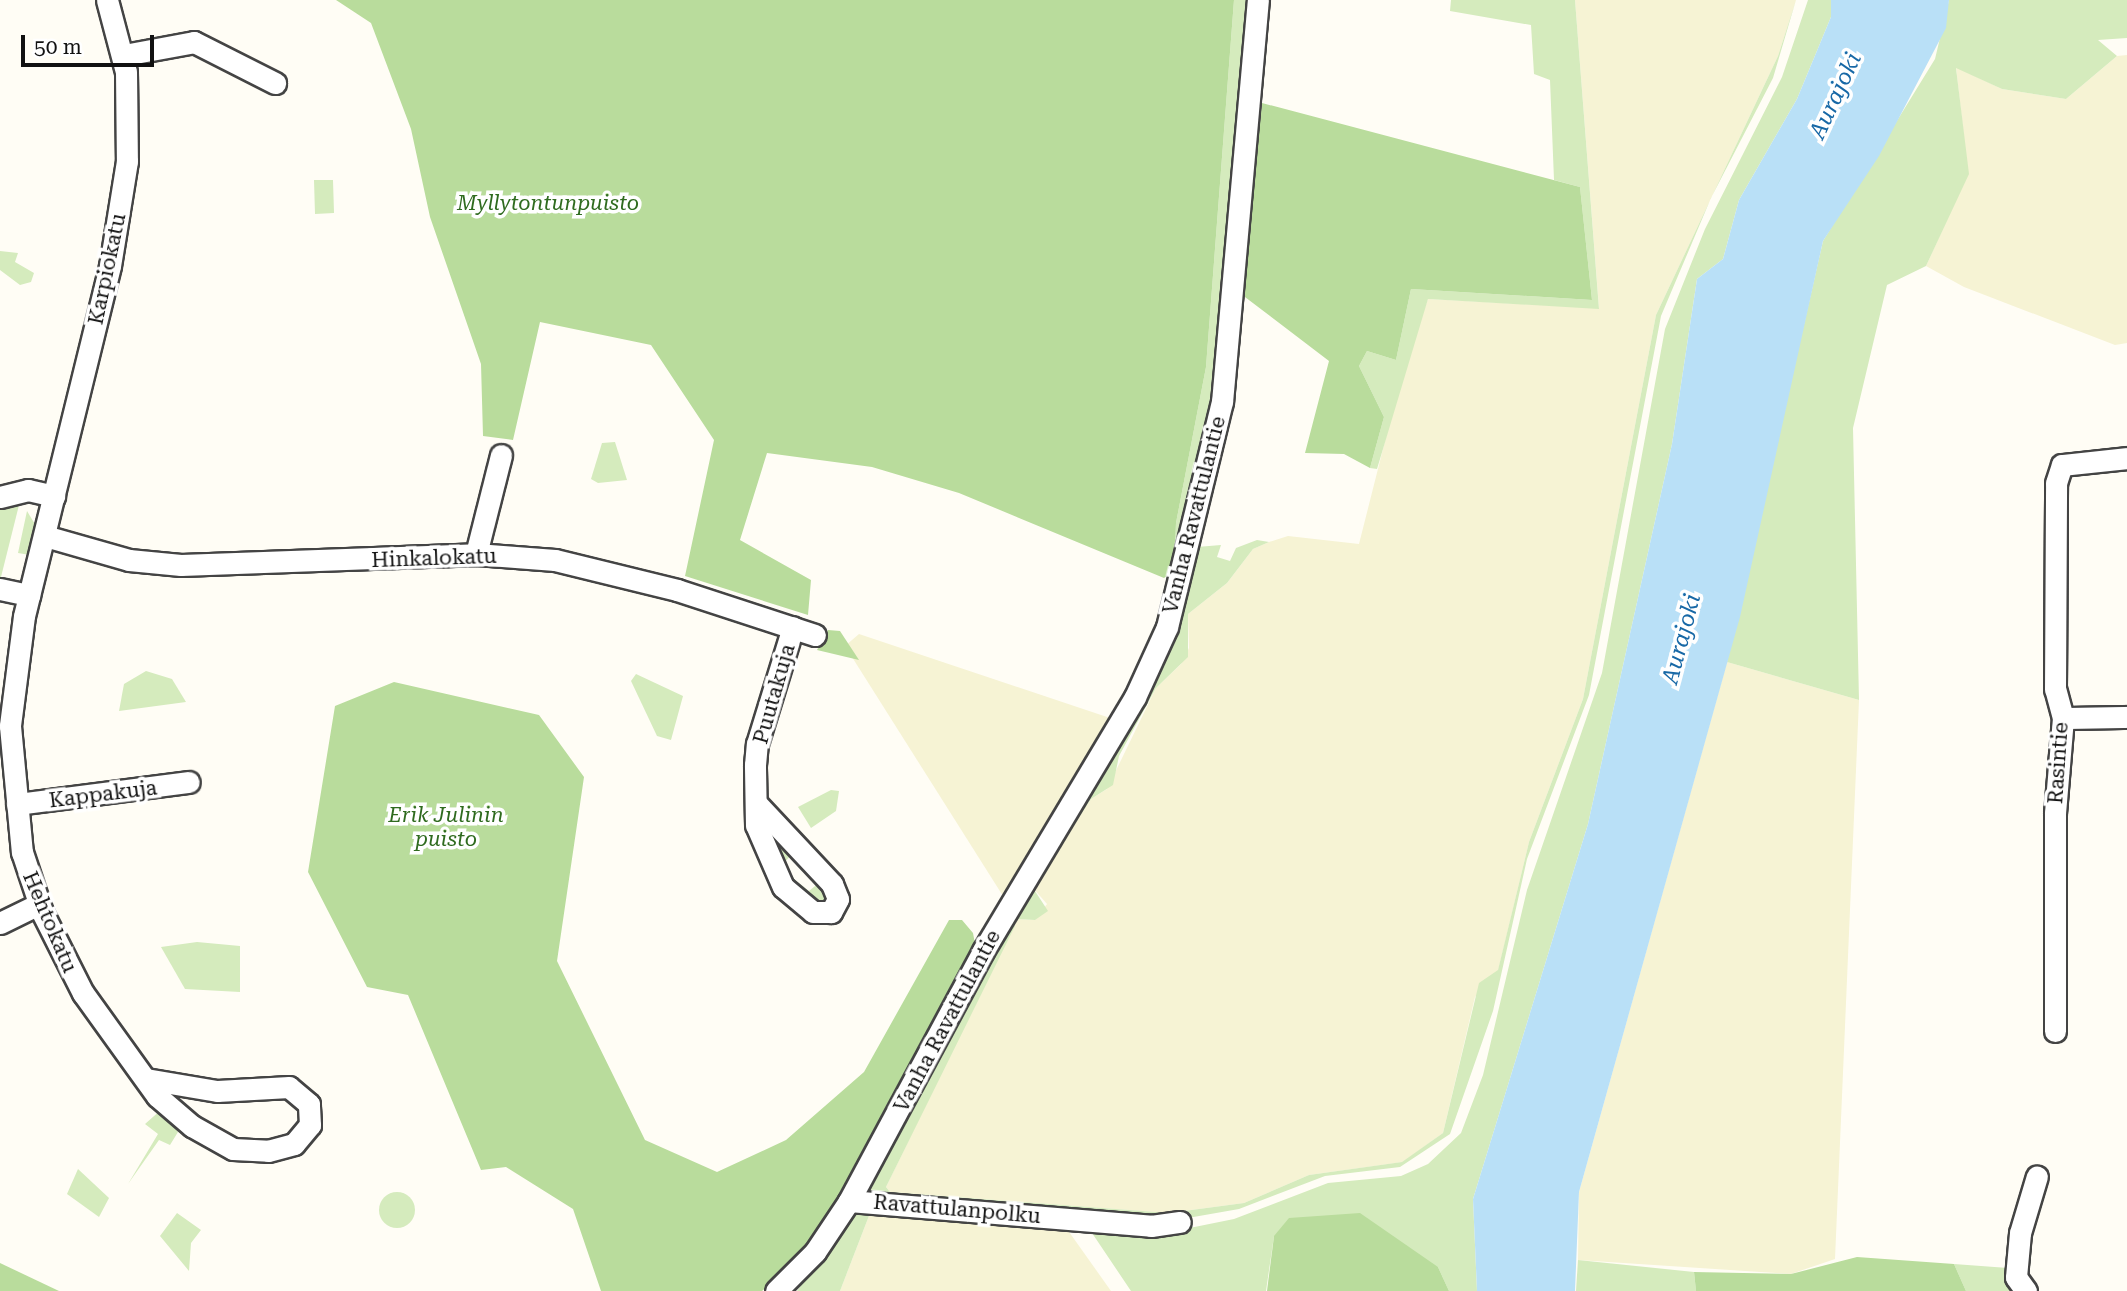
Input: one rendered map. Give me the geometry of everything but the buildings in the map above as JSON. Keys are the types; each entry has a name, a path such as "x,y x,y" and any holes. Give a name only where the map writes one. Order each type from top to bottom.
{"street":[{"name":"Karpiokatu","path":"45,536 120,211 130,131 124,55 107,0"},
{"name":"Vanha Ravattulantie","path":"849,1201 983,951 1135,696 1167,627 1222,402 1258,0"},
{"path":"124,55 194,42 275,83"},
{"path":"476,554 501,455"},
{"name":"Rasintie","path":"2055,1031 2056,768 2063,718 2055,689 2056,483 2062,465 2072,461 2127,458"},
{"path":"0,497 28,490 54,496"},
{"name":"Hinkalokatu","path":"45,536 129,560 181,565 476,554 601,569 815,635"},
{"name":"Hehtokatu","path":"45,536 29,595 10,726 17,804 39,904 83,993 146,1079 191,1126 233,1149 268,1151 293,1144 310,1125 306,1098 289,1087 217,1091 146,1079"},
{"path":"0,589 29,595"},
{"name":"Puutakuja","path":"756,803 832,884 838,899 831,912 803,906 775,876 758,838 756,803 760,732 793,627"},
{"path":"2063,718 2127,717"},
{"name":"Kappakuja","path":"17,804 189,782"},
{"path":"0,923 39,904"},
{"path":"2026,1291 2016,1277 2020,1233 2037,1176"},
{"name":"Ravattulanpolku","path":"776,1291 822,1244 849,1201 1151,1226 1180,1223"}],"shaded area":[{"path":"1575,0 1796,0 1778,56 1656,315 1583,699 1529,842 1498,971 1475,997 1443,1133 1403,1162 1309,1175 1244,1203 1169,1213 890,1192 886,1187 1016,919 1035,920 1047,904 1033,888 1091,799 1107,789 1156,688 1181,664 1189,648 1188,614 1227,583 1253,549 1269,542 1288,536 1359,544 1405,362 1428,299 1599,308"},
{"path":"2127,55 2127,343 2115,345 1964,287 1926,266 1968,174 1956,67 2002,89 2066,99 2117,56"},
{"path":"859,634 1110,718 1003,896 845,646"},
{"path":"1727,662 1859,700 1835,1259 1791,1274 1578,1260 1579,1192"},
{"path":"872,1208 1067,1229 1111,1291 840,1291"}],"green space":[{"name":"Myllytontunpuisto","path":"336,0 1234,0 1206,367 1176,523 1174,570 1164,578 959,493 872,467 767,453 740,540 811,580 808,615 685,576 714,440 651,345 540,322 513,440 483,436 481,364 430,217 411,129 371,23"},
{"path":"1234,0 1250,0 1245,100 1207,442 1174,570 1176,523 1206,367"},
{"path":"1451,0 1575,0 1599,309 1428,299 1377,469 1370,468 1384,417 1359,366 1367,351 1396,360 1411,289 1592,300 1580,187 1554,180 1550,80 1534,74 1531,25 1450,11"},
{"path":"1796,0 1773,78 1712,196 1778,56"},
{"path":"1808,0 1831,0 1831,17 1797,99 1739,200 1723,259 1697,279 1672,444 1588,824 1473,1199 1477,1291 1449,1291 1438,1267 1274,1236 1266,1291 1131,1291 1090,1230 1155,1235 1234,1219 1328,1183 1401,1176 1428,1164 1461,1133 1483,1075 1527,890 1602,673 1665,329 1705,229 1782,77"},
{"path":"1949,0 2127,0 2127,38 2098,40 2117,56 2066,99 2002,89 1956,68 1969,174 1926,266 1887,285 1853,428 1859,700 1727,662 1823,241 1935,59"},
{"path":"1262,103 1580,187 1592,300 1411,289 1396,360 1367,351 1359,366 1384,417 1370,468 1344,454 1305,453 1329,361 1241,294"},
{"path":"314,180 333,180 334,213 315,214"},
{"path":"1710,200 1661,316 1589,695 1527,859 1493,1011 1450,1134 1400,1167 1325,1176 1239,1209 1165,1222 871,1195 865,1189 1009,924 1015,926 886,1187 890,1192 1169,1213 1244,1203 1309,1175 1402,1162 1443,1133 1479,983 1498,970 1529,842 1583,699 1656,315"},
{"path":"0,251 18,253 15,262 34,273 31,282 20,285 0,270"},
{"path":"615,442 627,480 598,483 591,479 602,443"},
{"path":"13,502 19,505 0,581 0,507"},
{"path":"27,511 36,526 30,555 18,553"},
{"path":"1257,540 1269,542 1253,549 1227,583 1188,614 1188,657 1156,688 1119,756 1113,785 1091,799 1033,888 1048,911 1035,920 1016,919 1014,911 1106,758 1197,547 1221,545 1217,557 1230,561 1236,548"},
{"path":"828,630 840,631 859,660 817,650"},
{"path":"146,671 172,679 186,702 119,711 124,684"},
{"path":"636,674 683,696 671,740 657,736 631,681"},
{"name":"Erik Julinin puisto","path":"394,682 539,715 584,777 557,961 645,1140 717,1172 786,1140 864,1072 949,920 962,920 973,933 976,949 847,1190 791,1267 762,1291 601,1291 573,1209 506,1167 481,1170 408,995 367,987 308,872 335,706"},
{"path":"831,790 839,791 836,811 811,828 798,807"},
{"path":"766,826 792,854 784,863 795,880 809,891 820,882 829,900 819,906 781,874"},
{"path":"197,942 240,946 240,992 185,989 161,947"},
{"path":"162,1109 178,1132 170,1145 159,1140 128,1184 158,1134 145,1124"},
{"path":"78,1169 109,1198 99,1217 67,1194"},
{"path":"397,1192 410,1197 415,1210 410,1223 397,1228 384,1223 379,1210 384,1197"},
{"path":"872,1208 840,1291 797,1291 854,1212"},
{"path":"177,1213 201,1230 191,1243 189,1271 160,1236"},
{"path":"1360,1213 1438,1267 1449,1291 1267,1291 1274,1236 1289,1218"},
{"path":"1857,1257 1954,1264 1966,1291 1696,1291 1694,1272 1791,1274"},
{"path":"1578,1260 1694,1272 1696,1291 1576,1291"},
{"path":"0,1263 59,1291 0,1291"},
{"path":"1954,1264 2008,1268 2008,1285 2018,1291 1966,1291"}],"water":[{"name":"Aurajoki","path":"1831,0 1949,0 1946,28 1879,156 1823,241 1740,617 1579,1192 1575,1291 1477,1291 1473,1199 1588,824 1672,444 1697,279 1723,259 1739,200 1797,99 1831,17"}]}
